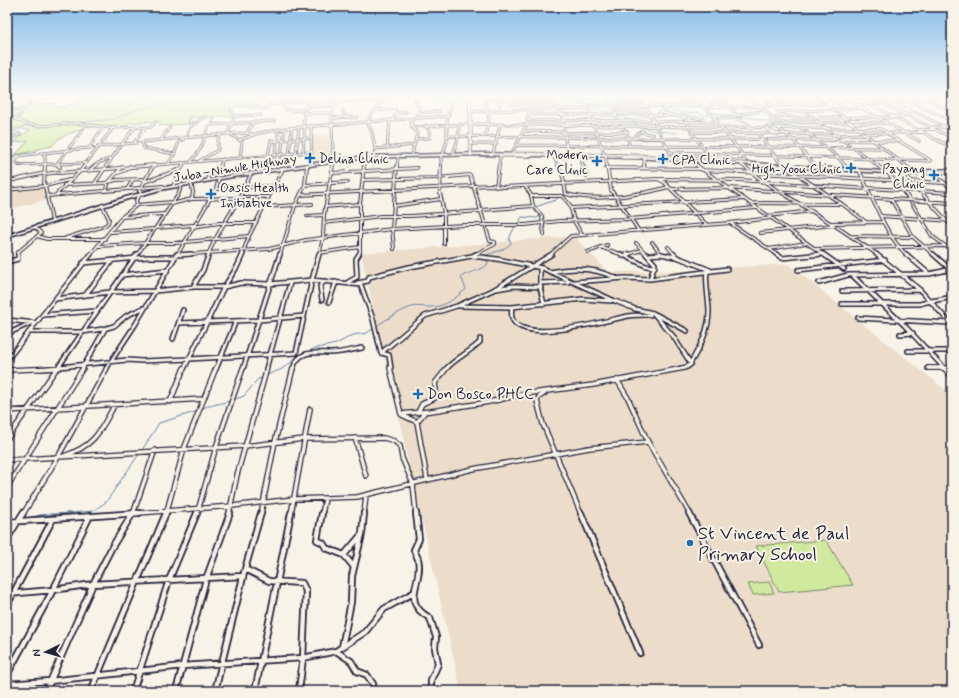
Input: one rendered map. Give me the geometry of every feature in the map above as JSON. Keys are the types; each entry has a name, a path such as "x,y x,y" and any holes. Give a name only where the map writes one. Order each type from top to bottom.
{"main road":[{"name":"Juba–Nimule Highway","path":"7,236 52,221 173,186 251,173 374,156 512,154 554,156 633,156 644,158 712,160 740,163 746,162 860,171 952,171"}],"street":[{"path":"57,164 83,129"},
{"path":"89,148 102,129"},
{"path":"56,195 64,185 77,176 114,129"},
{"path":"95,183 134,129"},
{"path":"134,144 145,129"},
{"path":"161,140 169,129"},
{"path":"168,164 179,142 185,138 189,129"},
{"path":"191,162 201,148 208,129"},
{"path":"229,134 231,129"},
{"path":"247,133 249,129"},
{"path":"239,140 253,134 279,129 274,160"},
{"path":"280,160 285,129"},
{"path":"288,161 292,129"},
{"path":"296,153 299,129"},
{"path":"303,152 304,129"},
{"path":"311,129 310,152 312,164"},
{"path":"7,370 84,366 127,360 142,361 296,353 323,238 324,215 332,173 332,162 335,161 333,156 332,129"},
{"path":"369,129 372,132 375,149 374,156"},
{"path":"388,148 386,140 390,129"},
{"path":"412,155 417,133 413,129"},
{"path":"428,129 430,133 429,142"},
{"path":"444,244 444,213 440,199 440,188 442,155 448,136 447,129"},
{"path":"453,155 459,129"},
{"path":"471,129 471,155"},
{"path":"485,129 484,131 485,136"},
{"path":"493,154 499,136 500,129"},
{"path":"563,129 567,155"},
{"path":"595,129 605,156 611,190 639,231"},
{"path":"622,129 627,132"},
{"path":"657,129 668,146 673,158"},
{"path":"689,129 697,140 704,146 712,160"},
{"path":"633,156 746,162 742,154 723,129"},
{"path":"766,129 775,132 778,135"},
{"path":"779,129 794,141 816,167"},
{"path":"803,129 838,158 846,167"},
{"path":"670,152 931,161 881,129 816,129"},
{"path":"827,129 886,172 910,200 932,236 951,250"},
{"path":"896,129 919,141"},
{"path":"920,130 935,129 952,138"},
{"path":"858,130 914,172"},
{"path":"920,130 952,148"},
{"path":"627,132 597,133 524,131 512,154 689,160 860,171 883,222 899,248 929,274"},
{"path":"627,132 629,145"},
{"path":"635,139 636,135 642,132 653,135"},
{"path":"692,132 778,135 865,135 924,132"},
{"path":"7,138 20,134"},
{"path":"229,134 242,142 240,158"},
{"path":"7,157 161,140 229,134 253,134"},
{"path":"759,134 784,166 842,204 866,222"},
{"path":"197,162 218,150 218,140 221,135"},
{"path":"448,136 764,141 898,141"},
{"path":"268,155 271,141 311,138"},
{"path":"416,139 430,138"},
{"path":"142,143 144,148 174,154"},
{"path":"471,144 496,144"},
{"path":"375,149 414,145"},
{"path":"516,145 881,148"},
{"path":"7,180 14,180 45,173 310,152"},
{"path":"43,153 45,155 44,186 52,221"},
{"path":"394,249 392,229 398,155"},
{"path":"496,187 500,155 580,156 587,176"},
{"path":"20,156 15,162 24,166 86,163"},
{"path":"554,156 565,183 566,194"},
{"path":"345,283 357,277 356,259 360,252 360,204 365,157"},
{"path":"91,169 97,164 112,158"},
{"path":"644,158 644,168"},
{"path":"208,180 208,174 218,172 223,159"},
{"path":"689,160 844,269"},
{"path":"173,186 184,163"},
{"path":"740,163 763,181 832,224 904,275 930,300 951,324"},
{"path":"57,164 60,167"},
{"path":"7,169 10,165"},
{"path":"137,206 136,200 142,194 139,191 140,188 154,165"},
{"path":"133,691 169,580 199,508 216,447 284,244 295,206 304,185 307,165"},
{"path":"116,174 126,170 130,166"},
{"path":"110,182 122,167"},
{"path":"332,173 417,168"},
{"path":"606,168 702,169 945,183"},
{"path":"64,185 105,183 116,180 144,181 181,169"},
{"path":"170,402 178,380 224,287 237,267 249,236 283,169"},
{"path":"886,172 930,173 952,171"},
{"path":"193,287 203,270 214,240 246,187 251,173"},
{"path":"904,173 932,202 952,227"},
{"path":"930,173 952,188"},
{"path":"356,284 368,280 369,277 409,267 472,256 496,244 495,242 490,241 470,175 362,180"},
{"path":"7,539 59,457 110,362 155,292 183,242 216,189 220,178"},
{"path":"300,195 440,188 714,178 952,193"},
{"path":"660,179 707,225"},
{"path":"7,190 44,186 71,180"},
{"path":"127,189 133,180"},
{"path":"304,185 348,182"},
{"path":"105,183 108,185 106,191"},
{"path":"191,183 193,192 192,199"},
{"path":"78,193 83,184"},
{"path":"7,439 134,259 172,203 182,185"},
{"path":"46,196 163,186 165,188"},
{"path":"216,189 274,186"},
{"path":"525,186 531,196 533,206 542,216 544,235"},
{"path":"531,196 562,196 566,194 577,196 614,195 670,188 728,188 952,203"},
{"path":"562,196 568,202 574,220 582,235"},
{"path":"7,360 83,263 112,232 122,218 137,206 172,203 192,199 268,197"},
{"path":"394,206 440,199"},
{"path":"571,208 744,199"},
{"path":"890,199 913,237 924,248 951,269"},
{"path":"750,203 842,204"},
{"path":"264,207 312,204"},
{"path":"325,207 360,204"},
{"path":"62,240 104,226 108,223 108,219 102,205"},
{"path":"324,223 393,216 481,211 533,206"},
{"path":"83,263 148,257 209,254 245,249 269,249 284,244 360,232 392,229 485,224 525,225 574,220 630,218 756,208"},
{"path":"768,216 812,211"},
{"path":"122,218 164,214"},
{"path":"307,216 324,215"},
{"path":"881,216 952,221"},
{"path":"381,353 425,316 457,306 514,279 531,266 555,252 571,236 730,223 772,218"},
{"path":"760,233 832,224 883,222"},
{"path":"112,232 224,223 256,223"},
{"path":"730,223 782,258 823,254"},
{"path":"7,262 18,259 18,252 41,232 35,227"},
{"path":"37,236 47,239 62,240 105,239"},
{"path":"98,246 214,240 249,236"},
{"path":"850,236 913,237"},
{"path":"652,242 661,254"},
{"path":"769,249 806,242"},
{"path":"636,243 655,263 650,279"},
{"path":"588,252 607,245"},
{"path":"815,249 924,248 945,246"},
{"path":"319,253 360,247"},
{"path":"600,247 617,252 646,266 655,267"},
{"path":"668,247 677,257"},
{"path":"623,256 642,250"},
{"path":"648,255 661,254 677,257 707,268 709,271"},
{"path":"472,256 497,259 540,268 615,301 654,314 687,331"},
{"path":"798,270 884,260"},
{"path":"86,294 112,261"},
{"path":"540,268 539,276 541,298 544,304"},
{"path":"550,272 576,269 605,273 616,278"},
{"path":"540,283 616,278 650,279 727,269"},
{"path":"819,283 848,275 929,274 951,269"},
{"path":"122,275 167,270"},
{"path":"401,414 425,412 490,402 524,394 546,392 687,367 691,364 706,330 709,314 706,278 709,271"},
{"path":"853,276 900,319 930,350 952,377"},
{"path":"55,299 110,292 155,292 193,287 224,287 241,283 270,284 312,280 356,284 362,287 376,326 381,353"},
{"path":"322,300 320,286 324,281"},
{"path":"329,302 336,282"},
{"path":"176,691 206,579 232,506 237,475 282,317 290,283"},
{"path":"493,290 513,286 541,287"},
{"path":"842,291 920,290"},
{"path":"842,304 920,304 930,300 941,300 952,297"},
{"path":"457,306 483,308 512,307 595,298 615,301"},
{"path":"29,332 82,332 105,329 116,325 127,316 144,307"},
{"path":"512,307 510,314 515,324 524,329 534,331 566,328 636,315 654,314"},
{"path":"173,338 179,323 178,319 183,310"},
{"path":"43,315 96,311"},
{"path":"654,314 691,362"},
{"path":"179,323 259,320 304,316"},
{"path":"858,318 900,319 951,324"},
{"path":"7,320 36,323"},
{"path":"91,691 96,675 138,582 166,511 184,449 219,357 236,321"},
{"path":"7,334 31,323"},
{"path":"7,487 84,366 105,329"},
{"path":"900,334 913,333"},
{"path":"418,412 422,404 437,397 435,383 444,370 458,357 480,343 480,339"},
{"path":"215,691 243,576 264,504 275,442 294,364 303,355 309,352 331,353 362,348"},
{"path":"908,351 952,351"},
{"path":"381,353 389,355 391,372 401,414"},
{"path":"928,368 952,368"},
{"path":"617,380 628,398 648,442 690,514 759,645"},
{"path":"546,392 539,397 537,401 543,424 640,653"},
{"path":"7,411 203,399"},
{"path":"59,457 76,452 95,439 115,404"},
{"path":"255,691 294,499 310,409"},
{"path":"425,412 417,422 427,479"},
{"path":"401,414 417,422"},
{"path":"355,438 366,476"},
{"path":"7,460 155,450 245,446 304,439 384,438 394,441 400,446 402,458 413,484 420,540 414,550 418,558 413,593 415,607 422,615 430,618 436,637 438,664 431,680 431,691"},
{"path":"7,522 264,504 294,499 325,499 366,495 413,484 427,479 474,469 588,448 648,442"},
{"path":"46,691 93,584 133,513 155,450"},
{"path":"342,647 351,602 354,566 362,534 366,495"},
{"path":"325,499 317,540 323,543 326,548 344,555 354,566"},
{"path":"7,675 53,590 90,516"},
{"path":"7,605 53,519"},
{"path":"344,555 362,534"},
{"path":"245,569 269,582 302,583 306,591 303,658 299,691"},
{"path":"7,594 53,590 93,584 243,576"},
{"path":"7,684 138,672 183,666 262,662 303,658 336,651 365,632 384,609 413,593"},
{"path":"336,651 351,661 357,671 367,675 373,684"}],"shaded area":[{"path":"331,135 332,160 313,162 313,136"},
{"path":"45,187 45,200 7,210 7,191"},
{"name":"St Vincent de Paul Primary School","path":"577,236 578,241 608,272 680,271 788,264 952,395 952,691 461,691 361,253"}],"green space":[{"path":"7,129 82,129 57,140 52,146 15,155 28,141 10,143 30,130 21,129 7,135"},
{"path":"826,540 853,585 779,592 756,546"},
{"path":"769,582 774,593 753,595 748,584"}],"waterway":[{"path":"7,131 16,129"},
{"path":"647,129 677,133"},
{"path":"535,207 556,200 558,197"},
{"path":"518,225 522,217 537,218 540,216"},
{"path":"31,226 49,220"},
{"path":"483,256 508,246 511,243 509,239 515,226"},
{"path":"7,234 28,227"},
{"path":"376,326 396,314 412,307 436,307 450,301 466,289 461,277 485,267 488,264 487,259"},
{"path":"300,356 313,349 336,344 353,335 367,333 374,328"},
{"path":"267,375 282,369 297,358"},
{"path":"233,400 244,396 258,379 263,378"},
{"path":"201,410 205,407 230,401"},
{"path":"142,450 159,423 198,411"},
{"path":"66,513 93,511 106,502 139,454"},
{"path":"29,518 41,515 66,513"},
{"path":"59,514 66,513"},
{"path":"66,513 72,513"},
{"path":"7,516 15,519"}],"place":[{"name":"Delina Clinic","path":"310,158"},
{"name":"CPA Clinic","path":"663,159"},
{"name":"Modern Care Clinic","path":"597,161"},
{"name":"High-Yoou Clinic","path":"851,168"},
{"name":"Payang Clinic","path":"934,175"},
{"name":"Oasis Health Initiative","path":"211,194"},
{"name":"Don Bosco PHCC","path":"418,394"},
{"name":"St Vincent de Paul Primary School","path":"690,543"}]}
